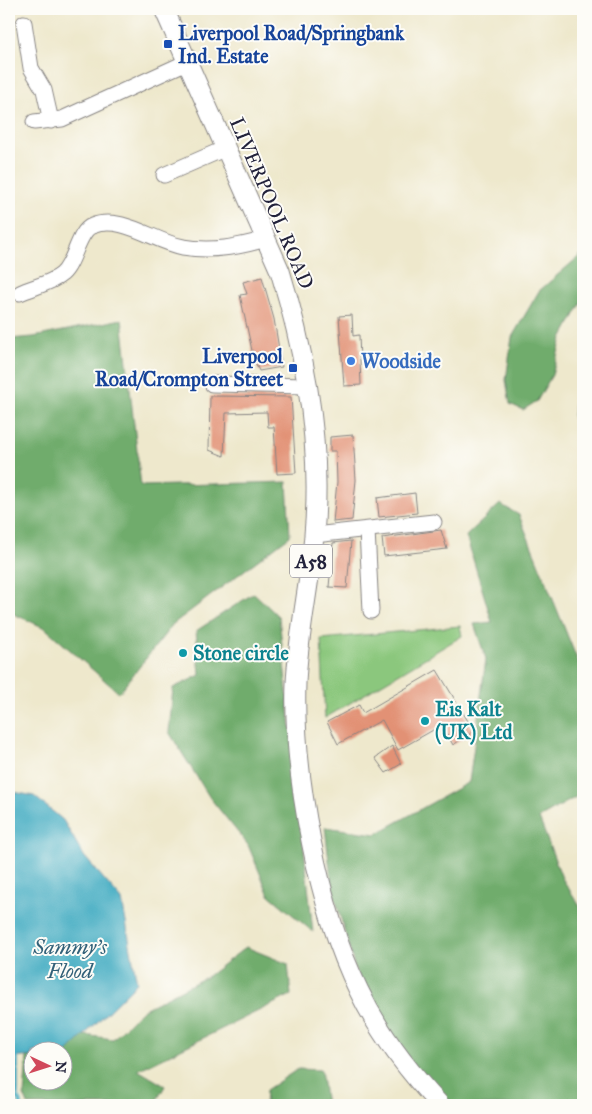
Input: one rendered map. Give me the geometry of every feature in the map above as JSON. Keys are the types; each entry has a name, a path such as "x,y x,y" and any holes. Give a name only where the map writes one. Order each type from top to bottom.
{"main road":[{"name":"LIVERPOOL ROAD","path":"164,9 280,271 292,311 307,386 314,446 314,534 296,681 296,712 300,770 317,863 335,932 360,993 389,1041 440,1105"}],"street":[{"path":"24,23 31,68 44,90 51,121"},
{"path":"34,122 62,119 187,62"},
{"path":"164,175 226,148"},
{"path":"20,293 61,275 71,264 83,234 90,226 113,223 181,247 211,251 266,238"},
{"path":"212,384 307,386"},
{"path":"314,534 434,522"},
{"path":"367,530 371,611"}],"green space":[{"path":"583,253 583,300 562,338 552,375 537,401 523,410 510,404 506,380 512,337 539,291"},
{"path":"122,319 141,486 287,482 290,536 173,624 119,693 45,628 9,612 9,339 33,337"},
{"path":"583,393 583,477 573,417 575,397"},
{"path":"500,504 519,515 583,674 583,793 539,818 562,878 583,911 582,1105 452,1105 402,1055 356,972 332,887 325,827 376,834 469,782 486,659 474,624 492,622 466,536"},
{"path":"254,593 279,617 313,932 269,895 248,845 210,798 169,732 173,688 200,675 196,631"},
{"path":"460,626 462,636 325,718 321,639"},
{"path":"246,947 288,964 291,995 138,1070 165,1086 154,1105 28,1105 24,1092 72,1092 72,1046 84,1035 113,1039 142,1010 208,976"},
{"path":"298,1069 321,1070 326,1105 265,1105 266,1090"}],"water":[{"name":"Sammy's Flood","path":"9,791 34,796 63,820 84,856 122,900 137,983 72,1047 72,1042 22,1042 22,1057 14,1058 9,1048"}],"building":[{"path":"262,277 274,319 282,367 259,371 254,360 240,295 247,294 243,282"},
{"name":"Woodside","path":"352,315 353,336 359,335 361,385 344,386 339,316"},
{"path":"210,396 291,397 296,473 277,474 274,427 268,427 267,412 226,413 224,456 209,450"},
{"path":"353,435 356,480 352,520 333,522 337,482 336,451 330,451 330,437"},
{"path":"415,493 417,513 379,517 377,498"},
{"path":"441,530 447,549 384,556 382,538"},
{"path":"351,541 347,588 329,587 333,543"},
{"name":"Eis Kalt (UK) Ltd","path":"437,670 474,731 453,745 442,725 398,750 382,720 338,744 327,722 359,705 363,713"},
{"path":"392,746 401,764 386,773 375,758"}],"waterway":[{"path":"17,1053 17,1096 21,1105"}],"place":[{"name":"Liverpool Road/Springbank Ind. Estate","path":"168,44"},
{"name":"Woodside","path":"351,361"},
{"name":"Liverpool Road/Crompton Street","path":"293,368"},
{"name":"Stone circle","path":"183,653"},
{"name":"Eis Kalt (UK) Ltd","path":"425,721"}]}
